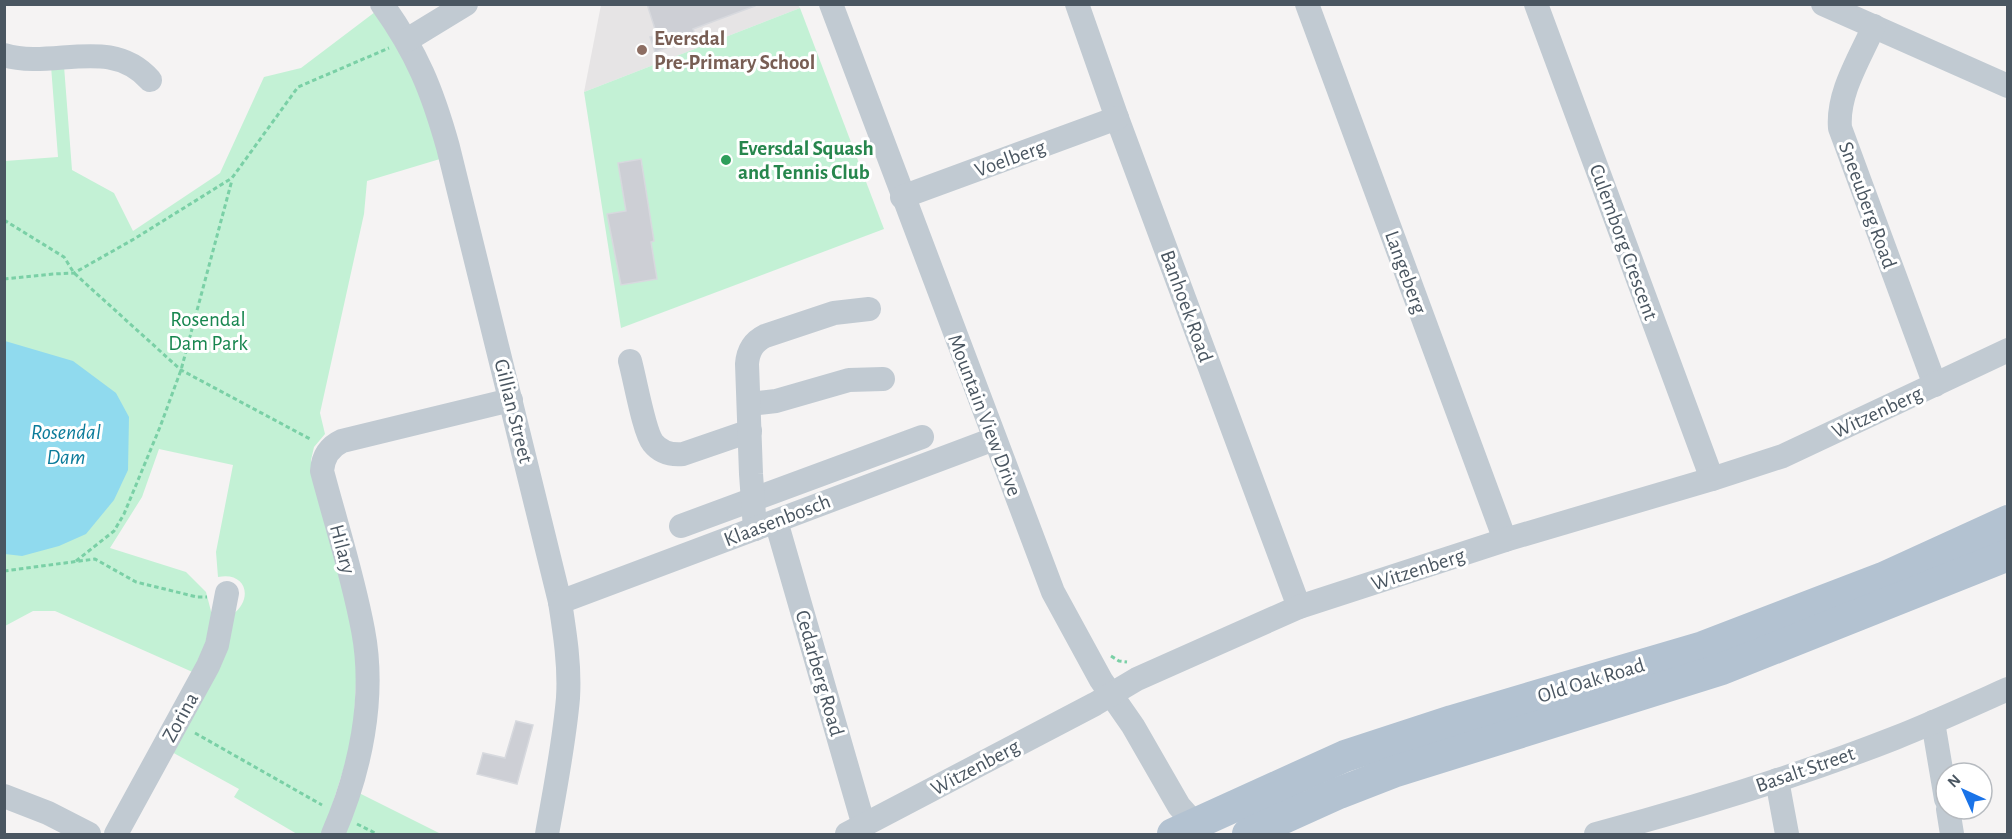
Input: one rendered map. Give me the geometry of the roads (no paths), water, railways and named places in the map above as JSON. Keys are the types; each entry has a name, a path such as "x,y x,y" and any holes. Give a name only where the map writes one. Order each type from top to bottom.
{"main road":[{"name":"Old Oak Road","path":"1184,827 1346,756 1452,721 1703,647 1883,578 2007,521"},
{"name":"Old Oak Road","path":"1248,834 1339,793 1393,772 1722,669 2007,555"}],"street":[{"name":"Gillian Street","path":"382,4 407,40 437,106 560,602 566,641 568,698 559,771 547,834"},
{"path":"407,40 466,4"},
{"name":"Mountain View Drive","path":"831,4 1053,592 1101,680 1133,726 1184,827"},
{"name":"Banhoek Road","path":"1077,4 1299,608"},
{"name":"Langeberg","path":"1307,4 1504,540"},
{"name":"Culemborg Crescent","path":"1536,4 1712,479"},
{"path":"1823,4 2007,86"},
{"name":"Sneeuberg Road","path":"1874,27 1843,96 1839,117 1840,128 1935,385"},
{"path":"4,55 23,58 111,57 135,66 150,80"},
{"name":"Voelberg","path":"902,197 1117,118"},
{"name":"Cedarberg Road","path":"856,830 765,525 753,499 747,357 749,350 758,339 834,313 869,309"},
{"name":"Witzenberg","path":"856,830 1147,675 1299,608 1504,540 1783,456 2007,350"},
{"path":"630,361 649,436 663,451 676,455 683,454 750,431"},
{"path":"748,404 776,401 849,380 883,379"},
{"name":"Hilary","path":"337,825 351,788 363,732 366,707 366,665 363,631 322,471 324,459 335,444 349,439 511,400"},
{"path":"681,526 922,437"},
{"name":"Klaasenbosch","path":"560,602 994,439"},
{"name":"Zorina","path":"116,834 208,666 217,645 227,593"},
{"name":"Basalt Street","path":"1596,834 1621,831 1854,753 1933,722 2007,689"},
{"path":"1933,722 1940,761"},
{"path":"1777,780 1787,834"},
{"path":"4,796 48,813 88,834"}],"water":[{"name":"Rosendal Dam","path":"5,341 73,361 116,393 129,417 128,470 114,500 86,534 59,546 22,556 5,554"}],"place":[{"name":"Eversdal Pre-Primary School","path":"642,50"},
{"name":"Eversdal Squash and Tennis Club","path":"726,160"}],"park label":[{"name":"Rosendal Dam Park","path":"208,331"}]}
